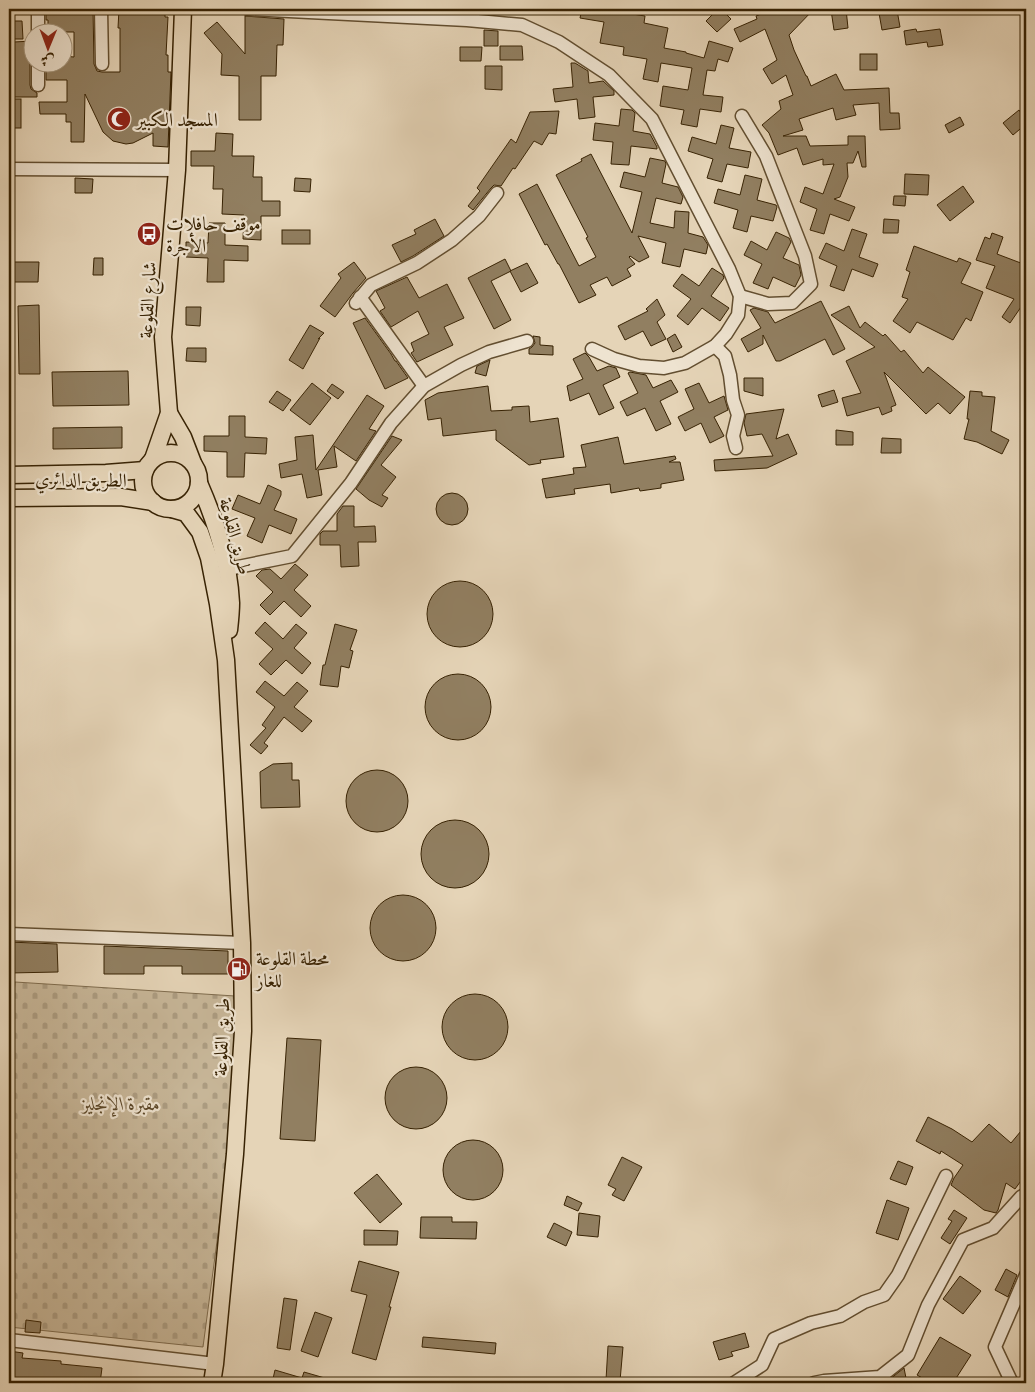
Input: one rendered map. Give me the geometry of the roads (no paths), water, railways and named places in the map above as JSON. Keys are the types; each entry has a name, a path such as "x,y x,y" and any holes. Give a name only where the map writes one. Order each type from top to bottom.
{"main road":[{"name":"شارع القلوعة","path":"169,413 163,337 177,170 183,9"},
{"path":"169,413 183,437 196,469 199,483 197,491 187,504 180,507 165,508 153,502 147,496 143,479 169,413"},
{"path":"149,464 161,454 170,452 186,457 193,463"},
{"name":"الطريق الدائري","path":"9,475 106,473 149,464"},
{"name":"طريق القلوعة","path":"199,483 219,533 228,569 231,605 226,660"},
{"name":"الطريق الدائري","path":"9,498 122,497 153,502"},
{"name":"طريق القلوعة","path":"172,508 186,514 200,532 209,558 218,604 226,660 242,943 242,1060 235,1154 212,1383"}],"street":[{"path":"38,9 38,22"},
{"path":"101,9 102,64"},
{"path":"248,9 467,15 522,25 559,42 610,75 652,119 730,269 740,296 738,315 726,334 715,346 685,363 664,368 639,366 614,360 592,348"},
{"path":"38,72 38,85"},
{"path":"740,296 768,304 792,303 811,284 805,256 766,156 742,116"},
{"path":"9,169 177,170"},
{"path":"424,386 358,300 371,285 417,263 452,240 479,216 497,193"},
{"path":"228,569 292,556 351,483 391,424 424,386 489,352 527,341"},
{"path":"715,346 724,356 730,375 733,400 738,414 733,436 736,448"},
{"path":"9,934 242,943"},
{"path":"734,1383 762,1365 774,1339 811,1323 840,1316 864,1302 884,1295 898,1275 946,1176"},
{"path":"814,1383 880,1377 908,1355 928,1305 963,1240 993,1228 1026,1194"},
{"path":"1012,1383 995,1348 1026,1275"},
{"path":"9,1340 215,1364"}],"place":[{"name":"المسجد الكبير","path":"119,119"},
{"name":"موقف حافلات الأجرة","path":"149,234"},
{"name":"محطة القلوعة للغاز","path":"239,969"}],"park label":[{"name":"مقبرة الإنجليز","path":"121,1103"}]}
